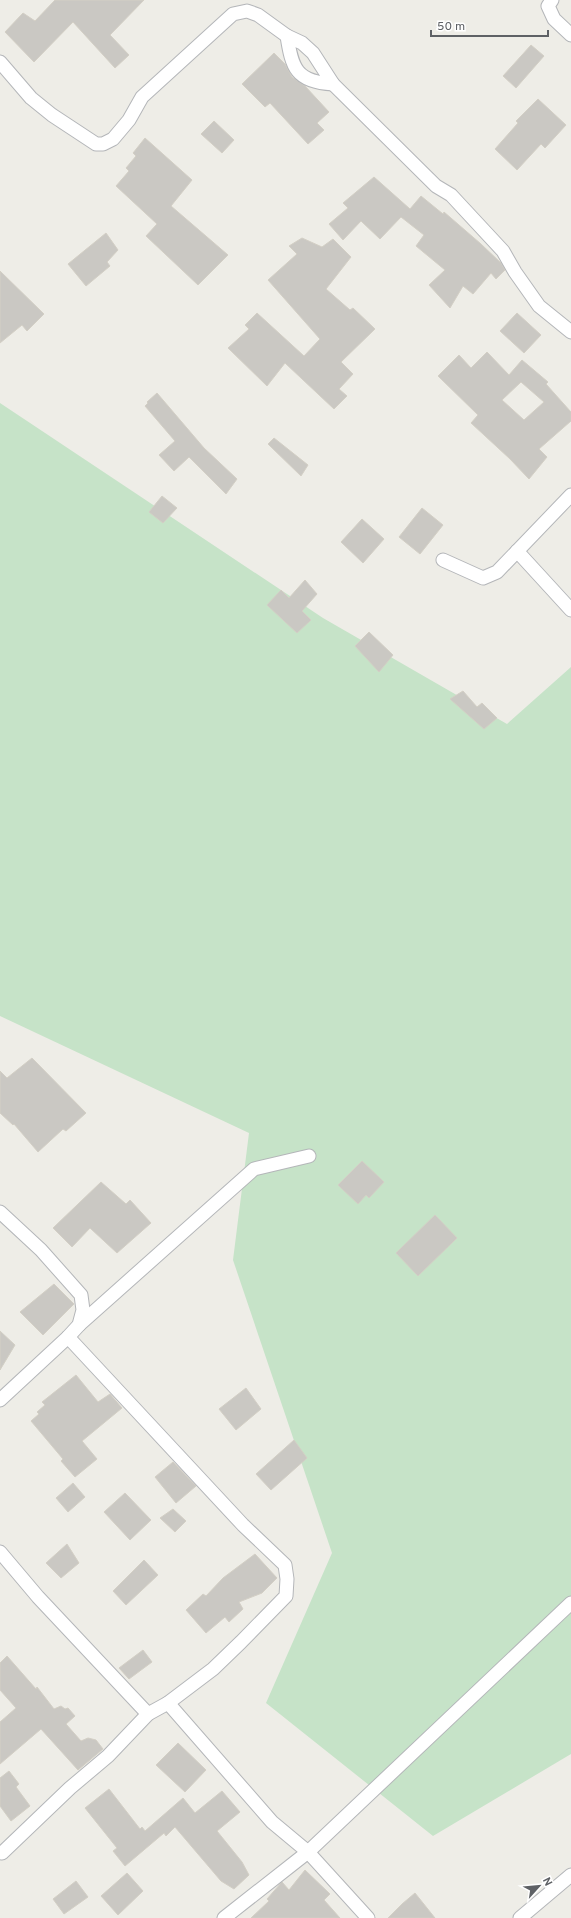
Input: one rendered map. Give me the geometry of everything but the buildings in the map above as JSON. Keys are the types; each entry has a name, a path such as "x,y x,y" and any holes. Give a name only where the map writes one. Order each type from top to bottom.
{"street":[{"path":"0,62 31,98 52,115 96,144 103,144 113,139 129,120 142,97 248,0"},
{"path":"547,2 554,19 571,35"},
{"path":"233,14 247,11 258,15 287,36 302,43 313,53 333,84 436,186 451,196 504,252 515,272 539,306 571,332"},
{"path":"287,36 291,60 299,74 318,83 333,84"},
{"path":"443,560 483,578 497,572 571,495"},
{"path":"517,551 571,610"},
{"path":"0,1400 79,1325 254,1169 309,1156"},
{"path":"0,1212 41,1250 81,1295 84,1310 79,1325"},
{"path":"1,1853 70,1788 108,1756 148,1714 168,1703 213,1669 242,1642 286,1596 287,1579 285,1565 243,1525 68,1337"},
{"path":"0,1552 38,1597 136,1699 148,1714"},
{"path":"224,1918 308,1852 571,1603"},
{"path":"168,1703 272,1822 308,1852 368,1918"},
{"path":"520,1918 571,1875"}],"green space":[{"path":"0,403 323,618 507,724 571,667 571,1754 433,1836 266,1703 332,1553 233,1260 249,1133 0,1016"}]}
